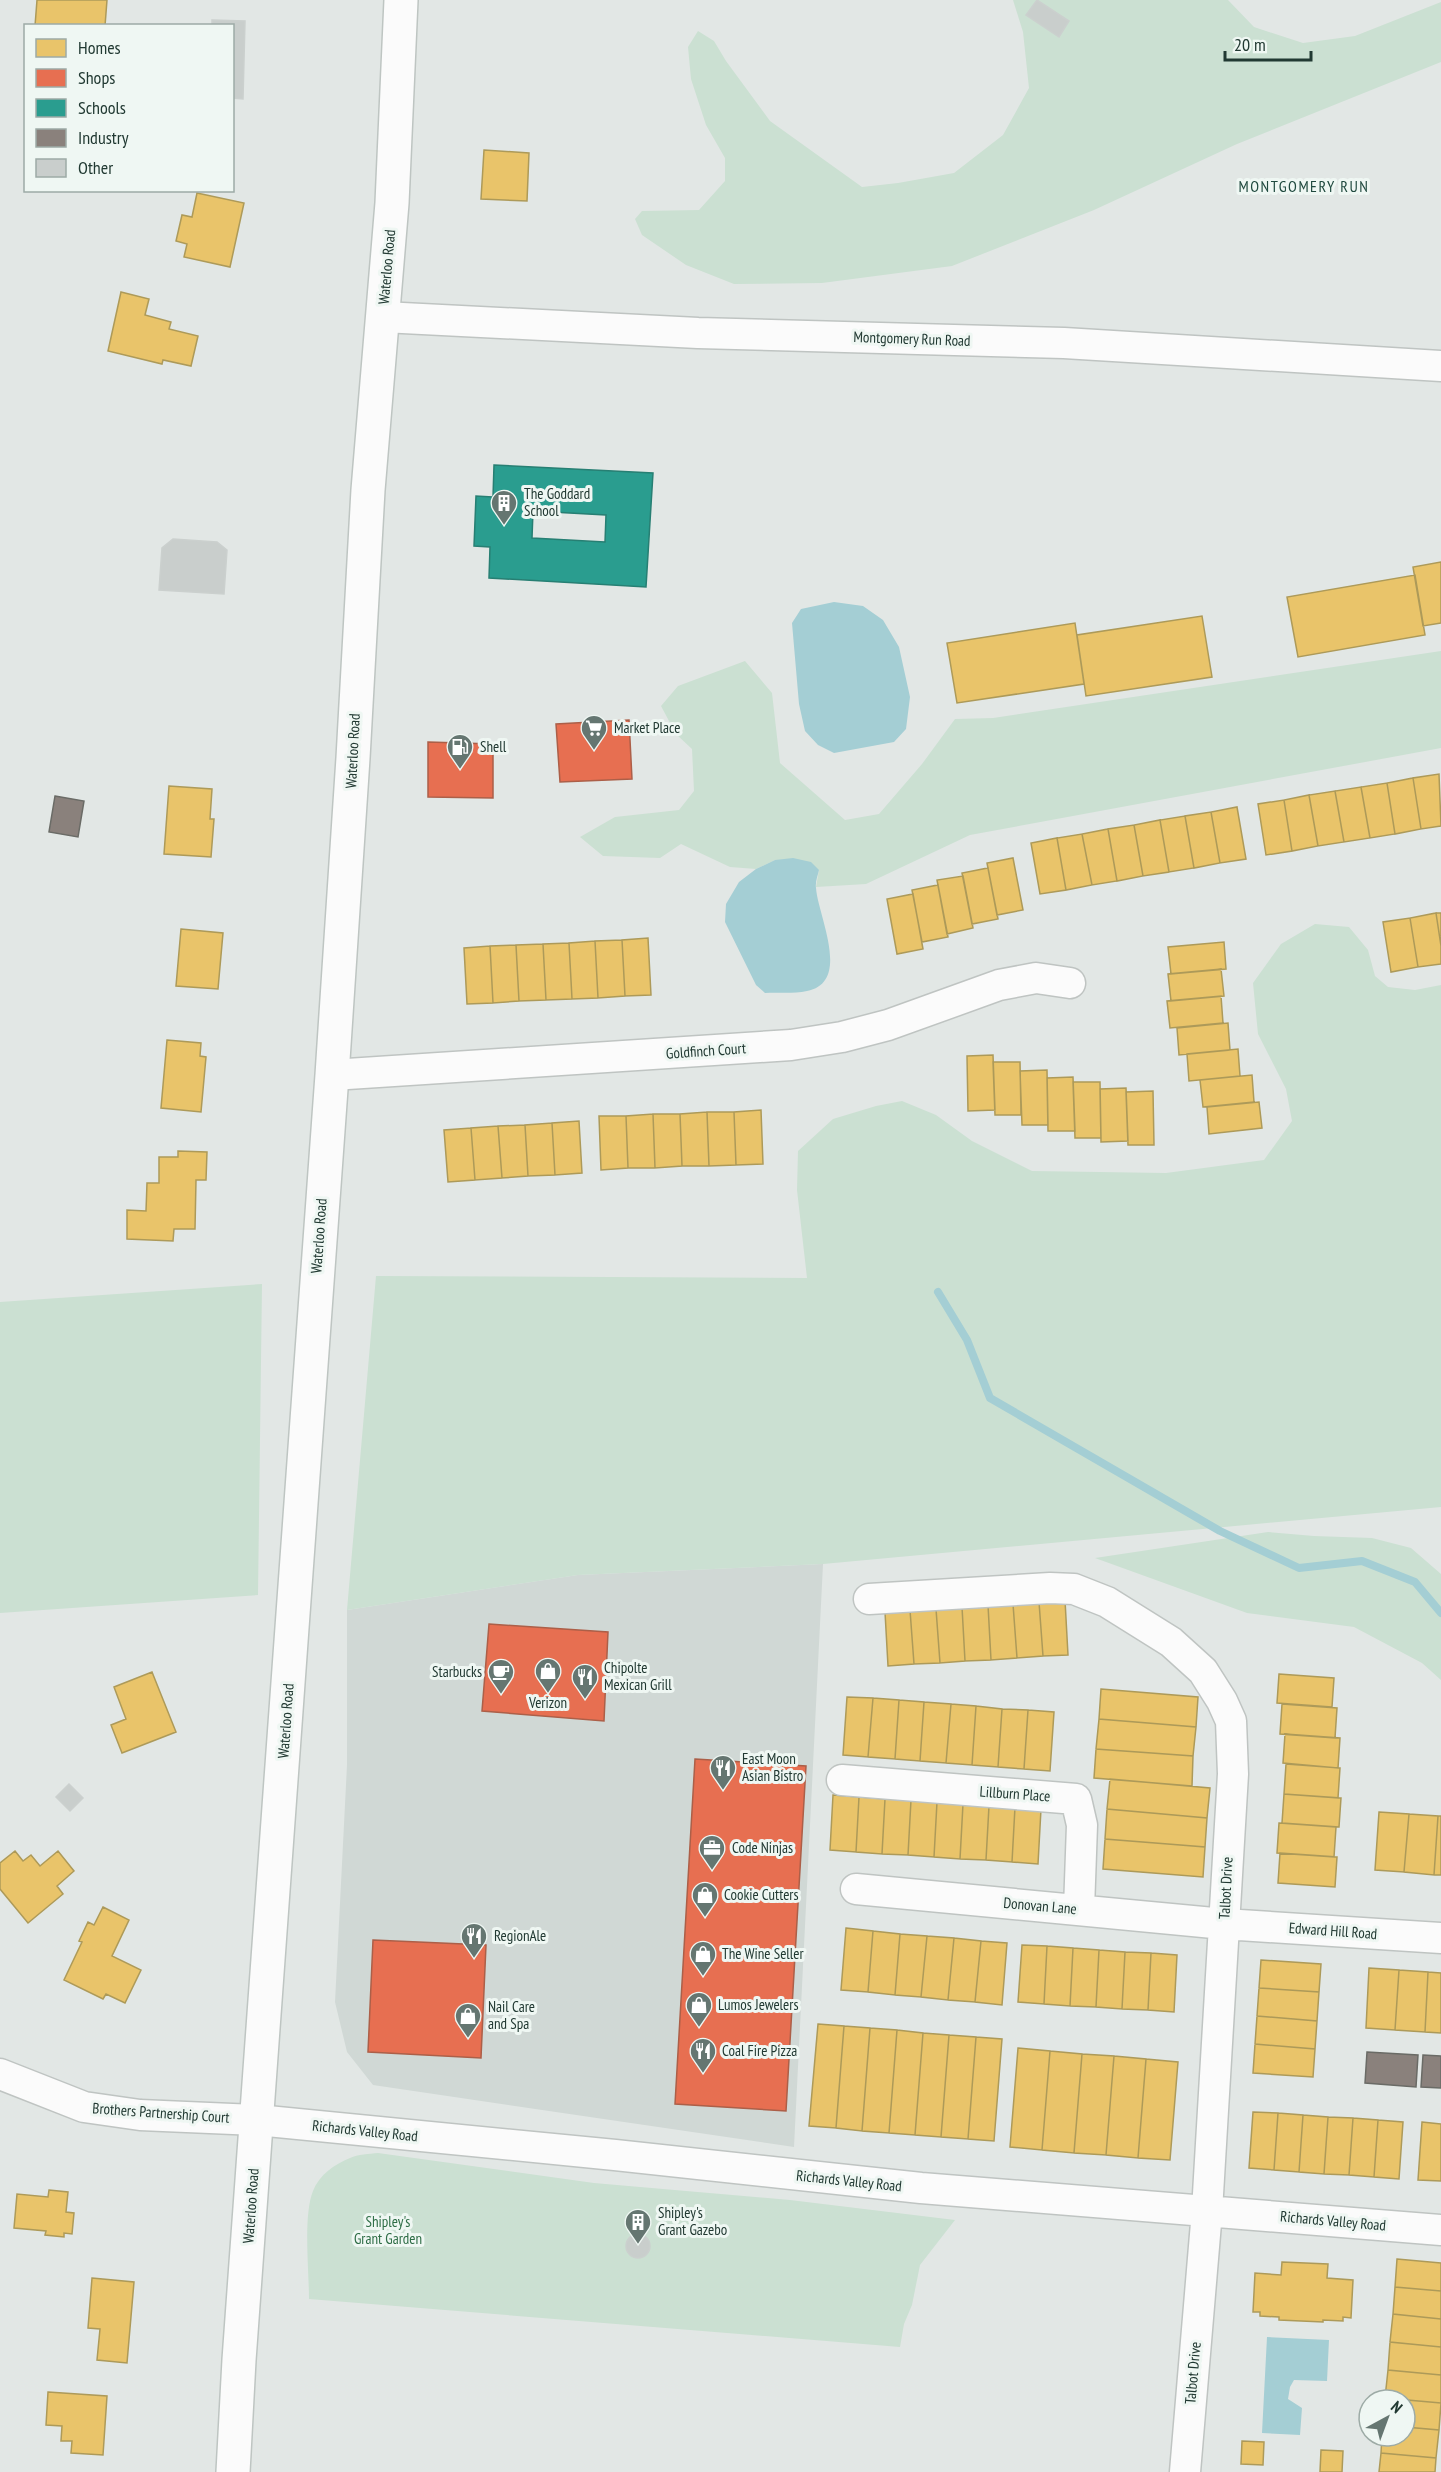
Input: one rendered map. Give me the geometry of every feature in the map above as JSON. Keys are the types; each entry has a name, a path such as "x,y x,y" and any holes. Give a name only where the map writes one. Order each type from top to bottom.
{"main road":[{"name":"Waterloo Road","path":"233,2472 332,1075 368,490 392,203 401,0"}],"street":[{"name":"Montgomery Run Road","path":"382,317 698,333 1064,343 1441,366"},
{"name":"Goldfinch Court","path":"332,1075 791,1045 842,1037 888,1025 999,985 1036,978 1070,984"},
{"name":"Talbot Drive","path":"868,1599 1050,1588 1074,1589 1107,1602 1171,1642 1203,1671 1222,1701 1231,1721 1233,1774 1207,2211 1185,2472"},
{"name":"Lillburn Place","path":"842,1780 1076,1798 1082,1825 1079,1909"},
{"name":"Donovan Lane","path":"856,1889 1224,1924"},
{"name":"Edward Hill Road","path":"1224,1924 1441,1938"},
{"name":"Brothers Partnership Court","path":"0,2074 84,2107 140,2115 257,2120"},
{"name":"Richards Valley Road","path":"257,2120 921,2188 1441,2230"}],"shaded area":[{"path":"823,1564 794,2147 373,2085 347,2052 335,2002 347,1765 347,1610 578,1575"}],"green space":[{"path":"1013,0 1228,0 1254,27 1303,43 1355,36 1441,2 1441,62 1237,144 1094,210 952,266 822,283 734,284 686,265 642,235 635,219 642,211 699,210 725,181 725,158 706,125 691,79 688,47 698,31 714,41 770,121 862,187 954,173 1003,135 1029,88 1023,32"},
{"path":"1441,651 1441,748 970,835 866,884 816,887 819,870 775,860 756,869 730,867 681,844 660,858 603,856 580,837 615,817 679,810 694,791 692,749 676,734 661,706 678,686 745,661 772,693 780,763 845,820 879,814 922,764 955,719 993,718"},
{"path":"1315,924 1349,927 1368,950 1375,976 1388,987 1415,990 1441,985 1441,1507 823,1564 578,1575 347,1610 376,1276 807,1278 797,1190 798,1151 833,1119 902,1101 936,1115 972,1141 1032,1171 1166,1173 1264,1160 1292,1121 1286,1089 1258,1034 1253,983 1281,944"},
{"path":"262,1284 258,1595 0,1613 0,1302"},
{"path":"1268,1532 1372,1538 1411,1548 1441,1574 1441,1680 1422,1663 1354,1627 1247,1613 1095,1558"},
{"name":"Shipley's Grant Garden","path":"378,2153 594,2183 790,2200 955,2220 920,2265 900,2347 309,2299 308,2214 313,2191 328,2171 344,2160"}],"water":[{"path":"834,602 863,606 883,620 899,647 910,697 906,729 894,742 834,753 818,745 805,731 799,704 792,623 801,609"},
{"path":"793,858 811,862 819,870 816,886 829,947 828,975 820,985 807,991 765,993 756,985 725,922 726,904 739,882 756,869 775,860"},
{"path":"1267,2337 1329,2340 1327,2381 1294,2380 1290,2387 1288,2399 1302,2408 1300,2435 1262,2433"}],"building: Homes":[{"path":"37,0 107,0 105,24 35,24"},
{"path":"484,150 529,153 527,201 481,199"},
{"path":"197,193 244,203 230,267 184,257 187,244 176,241 182,215 192,217"},
{"path":"121,292 149,299 145,315 171,322 169,329 198,336 191,366 163,360 162,364 108,351"},
{"path":"1441,562 1441,623 1423,626 1413,567"},
{"path":"1415,575 1425,635 1298,657 1287,597"},
{"path":"1202,616 1212,677 1086,696 1077,635"},
{"path":"1075,623 1084,684 957,703 947,643"},
{"path":"1439,774 1441,826 1421,829 1413,778"},
{"path":"1413,778 1421,829 1395,834 1387,783"},
{"path":"1387,783 1395,834 1370,838 1361,787"},
{"path":"169,786 212,789 210,819 214,819 211,857 164,854"},
{"path":"1361,787 1370,838 1344,842 1335,791"},
{"path":"1335,791 1344,842 1318,846 1309,795"},
{"path":"1309,795 1318,846 1292,851 1284,800"},
{"path":"1284,800 1292,851 1266,855 1258,804"},
{"path":"1237,807 1246,859 1220,863 1211,812"},
{"path":"1211,812 1220,863 1194,868 1185,816"},
{"path":"1185,816 1194,868 1169,872 1160,820"},
{"path":"1160,820 1169,872 1143,876 1134,825"},
{"path":"1134,825 1143,876 1117,881 1108,829"},
{"path":"1108,829 1117,881 1092,885 1082,834"},
{"path":"1082,834 1092,885 1066,890 1057,838"},
{"path":"1057,838 1066,890 1040,894 1031,843"},
{"path":"1013,858 1023,910 997,915 987,863"},
{"path":"988,868 998,919 972,924 962,873"},
{"path":"963,876 973,928 947,934 937,880"},
{"path":"938,885 948,937 922,942 912,890"},
{"path":"913,894 923,949 897,954 887,899"},
{"path":"1436,913 1441,913 1441,946"},
{"path":"1436,913 1441,964 1418,967 1410,918"},
{"path":"1410,918 1418,967 1391,972 1383,922"},
{"path":"181,929 223,933 218,989 176,986"},
{"path":"648,938 651,995 625,996 622,940"},
{"path":"622,940 625,996 598,998 595,941"},
{"path":"595,941 598,998 572,999 569,943"},
{"path":"1224,942 1226,969 1171,974 1168,947"},
{"path":"569,943 572,999 546,1000 543,944"},
{"path":"543,944 546,1000 519,1001 516,945"},
{"path":"516,945 519,1001 493,1003 490,946"},
{"path":"490,946 493,1003 467,1004 464,948"},
{"path":"1221,969 1224,996 1171,1001 1168,974"},
{"path":"1221,996 1223,1023 1170,1028 1167,1001"},
{"path":"1228,1023 1230,1050 1179,1055 1177,1028"},
{"path":"167,1040 201,1043 200,1056 206,1057 201,1112 161,1108"},
{"path":"1238,1049 1240,1076 1189,1081 1187,1054"},
{"path":"993,1055 995,1110 968,1111 967,1056"},
{"path":"993,1062 1020,1062 1021,1115 995,1115"},
{"path":"1047,1070 1048,1125 1022,1125 1020,1071"},
{"path":"1252,1075 1254,1102 1203,1107 1200,1080"},
{"path":"1073,1077 1075,1131 1048,1131 1047,1078"},
{"path":"1073,1082 1100,1082 1101,1138 1075,1138"},
{"path":"1126,1088 1128,1141 1101,1142 1100,1089"},
{"path":"1153,1091 1154,1145 1128,1145 1126,1092"},
{"path":"1259,1102 1262,1128 1209,1134 1207,1107"},
{"path":"761,1110 763,1164 736,1165 734,1112"},
{"path":"707,1112 734,1112 736,1165 709,1166"},
{"path":"707,1112 709,1166 682,1166 680,1114"},
{"path":"653,1114 680,1114 682,1166 655,1168"},
{"path":"653,1114 655,1168 628,1168 626,1116"},
{"path":"599,1116 626,1116 628,1168 601,1170"},
{"path":"579,1121 582,1173 555,1175 552,1123"},
{"path":"552,1123 555,1175 528,1176 525,1125"},
{"path":"525,1125 528,1176 502,1178 498,1126"},
{"path":"498,1126 502,1178 475,1180 471,1128"},
{"path":"471,1128 475,1180 448,1182 444,1130"},
{"path":"178,1151 207,1152 206,1180 196,1180 195,1229 174,1229 173,1241 127,1239 127,1210 146,1211 147,1183 159,1183 159,1157 178,1157"},
{"path":"1065,1600 1068,1655 1043,1656 1039,1602"},
{"path":"1039,1602 1043,1656 1017,1658 1013,1604"},
{"path":"1013,1604 1017,1658 991,1660 988,1605"},
{"path":"988,1605 991,1660 965,1661 962,1607"},
{"path":"962,1607 965,1661 940,1663 936,1609"},
{"path":"936,1609 940,1663 914,1664 910,1610"},
{"path":"910,1610 914,1664 888,1666 885,1612"},
{"path":"152,1672 176,1732 122,1753 111,1725 126,1719 114,1687"},
{"path":"1279,1674 1334,1678 1332,1707 1277,1703"},
{"path":"1101,1689 1198,1697 1196,1727 1099,1719"},
{"path":"847,1697 873,1698 868,1757 843,1755"},
{"path":"873,1698 899,1700 895,1759 868,1757"},
{"path":"899,1700 924,1702 920,1761 895,1759"},
{"path":"924,1702 951,1704 946,1763 920,1761"},
{"path":"951,1704 976,1706 972,1765 946,1763"},
{"path":"1282,1704 1337,1708 1335,1738 1280,1734"},
{"path":"976,1706 1002,1709 998,1767 972,1765"},
{"path":"1002,1709 1028,1710 1024,1769 998,1767"},
{"path":"1028,1710 1054,1712 1050,1771 1024,1769"},
{"path":"1099,1719 1196,1727 1193,1756 1096,1749"},
{"path":"1285,1734 1340,1738 1338,1768 1283,1763"},
{"path":"1096,1749 1193,1756 1192,1786 1094,1778"},
{"path":"1286,1764 1340,1768 1338,1798 1284,1794"},
{"path":"1110,1779 1210,1788 1207,1818 1107,1809"},
{"path":"1284,1794 1341,1798 1339,1827 1282,1823"},
{"path":"833,1795 859,1797 856,1852 830,1850"},
{"path":"859,1797 885,1799 882,1854 856,1852"},
{"path":"885,1799 911,1800 908,1855 882,1854"},
{"path":"911,1800 937,1802 934,1857 908,1855"},
{"path":"937,1802 963,1804 960,1859 934,1857"},
{"path":"963,1804 989,1806 986,1860 960,1859"},
{"path":"989,1806 1015,1807 1012,1862 986,1860"},
{"path":"1015,1807 1041,1809 1038,1864 1012,1862"},
{"path":"1107,1809 1207,1818 1205,1847 1105,1839"},
{"path":"1379,1812 1409,1814 1404,1872 1375,1870"},
{"path":"1409,1814 1438,1816 1434,1875 1404,1872"},
{"path":"1438,1816 1441,1816 1441,1875 1434,1875"},
{"path":"1279,1823 1336,1827 1334,1857 1277,1853"},
{"path":"1105,1839 1205,1847 1203,1877 1103,1869"},
{"path":"15,1851 23,1861 31,1855 40,1866 58,1851 74,1871 57,1886 63,1894 28,1923 0,1889 0,1863"},
{"path":"1280,1853 1337,1857 1335,1887 1278,1883"},
{"path":"103,1907 129,1920 112,1956 141,1970 125,2003 106,1994 103,1999 64,1980 82,1942 79,1941 88,1922 94,1925"},
{"path":"846,1928 873,1931 868,1992 841,1990"},
{"path":"873,1931 900,1934 895,1995 868,1992"},
{"path":"900,1934 927,1936 921,1997 895,1995"},
{"path":"927,1936 954,1938 948,2000 921,1997"},
{"path":"954,1938 981,1941 975,2002 948,2000"},
{"path":"981,1941 1007,1943 1002,2005 975,2002"},
{"path":"1022,1945 1047,1946 1044,2004 1018,2002"},
{"path":"1047,1946 1073,1948 1070,2006 1044,2004"},
{"path":"1073,1948 1099,1950 1096,2007 1070,2006"},
{"path":"1099,1950 1125,1952 1122,2009 1096,2007"},
{"path":"1125,1952 1151,1953 1148,2010 1122,2009"},
{"path":"1151,1953 1177,1955 1174,2012 1148,2010"},
{"path":"1261,1960 1321,1964 1319,1992 1259,1988"},
{"path":"1369,1968 1399,1970 1395,2030 1366,2028"},
{"path":"1399,1970 1428,1972 1425,2032 1395,2030"},
{"path":"1428,1972 1441,1973 1441,2033 1425,2032"},
{"path":"1259,1988 1319,1992 1317,2021 1257,2016"},
{"path":"1257,2016 1317,2021 1315,2049 1255,2044"},
{"path":"818,2024 844,2026 836,2128 809,2126"},
{"path":"844,2026 870,2028 862,2131 836,2128"},
{"path":"870,2028 897,2030 889,2133 862,2131"},
{"path":"897,2030 923,2033 915,2135 889,2133"},
{"path":"923,2033 949,2035 941,2137 915,2135"},
{"path":"949,2035 976,2037 968,2139 941,2137"},
{"path":"976,2037 1002,2039 994,2141 968,2139"},
{"path":"1255,2044 1315,2049 1313,2077 1253,2073"},
{"path":"1018,2048 1050,2051 1042,2150 1010,2147"},
{"path":"1050,2051 1082,2054 1074,2153 1042,2150"},
{"path":"1082,2054 1114,2056 1106,2155 1074,2153"},
{"path":"1114,2056 1146,2059 1138,2158 1106,2155"},
{"path":"1146,2059 1178,2062 1170,2160 1138,2158"},
{"path":"1253,2112 1278,2113 1274,2170 1249,2168"},
{"path":"1278,2113 1303,2115 1299,2172 1274,2170"},
{"path":"1303,2115 1328,2117 1324,2174 1299,2172"},
{"path":"1328,2117 1353,2118 1349,2175 1324,2174"},
{"path":"1353,2118 1378,2120 1374,2177 1349,2175"},
{"path":"1378,2120 1403,2122 1399,2179 1374,2177"},
{"path":"1422,2122 1441,2124 1441,2181 1418,2180"},
{"path":"49,2190 68,2192 66,2212 74,2213 72,2234 64,2233 64,2237 45,2235 46,2231 14,2228 17,2194 48,2197"},
{"path":"1397,2259 1441,2263 1441,2291 1395,2287"},
{"path":"1282,2262 1328,2264 1327,2278 1353,2280 1351,2318 1343,2317 1343,2321 1323,2320 1323,2322 1279,2320 1279,2317 1260,2316 1260,2312 1253,2312 1255,2273 1281,2275"},
{"path":"92,2278 134,2282 127,2363 97,2360 100,2329 88,2328"},
{"path":"1395,2287 1441,2291 1441,2319 1393,2314"},
{"path":"1393,2314 1441,2319 1441,2347 1390,2342"},
{"path":"1390,2342 1441,2347 1441,2375 1388,2370"},
{"path":"1388,2370 1441,2375 1441,2403 1417,2401 1417,2388 1386,2388"},
{"path":"48,2392 107,2396 103,2455 71,2453 72,2441 61,2441 62,2426 46,2425"},
{"path":"1417,2401 1441,2403 1439,2430 1417,2428"},
{"path":"1417,2428 1439,2430 1436,2458 1381,2453 1381,2448 1417,2448"},
{"path":"1242,2441 1264,2442 1263,2465 1241,2464"},
{"path":"1321,2450 1343,2451 1342,2472 1320,2472"},
{"path":"1381,2453 1436,2458 1435,2472 1379,2472"}],"building: Shops":[{"name":"Market Place","path":"629,720 632,779 560,782 556,724"},
{"name":"Shell","path":"428,742 493,744 493,798 428,797"},
{"path":"489,1624 608,1632 604,1721 482,1711"},
{"path":"695,1759 806,1766 786,2111 675,2104"},
{"path":"373,1940 486,1945 481,2058 368,2052"}],"building: Schools":[{"name":"The Goddard School","path":"494,465 653,473 646,587 489,578 490,547 474,546 476,496 493,497","holes":["533,511 606,515 605,542 532,538"]}],"building: Industry":[{"path":"55,796 84,801 78,837 49,832"},
{"path":"1367,2052 1418,2055 1416,2087 1365,2083"},
{"path":"1423,2055 1441,2056 1441,2088 1421,2087"}],"building: Other":[{"path":"1037,0 1069,21 1059,37 1026,15"},
{"path":"212,20 245,21 243,99 234,98 234,24 212,24"},
{"path":"173,539 217,542 227,550 224,594 159,590 162,548"},
{"path":"69,1784 83,1798 70,1811 56,1797"},
{"name":"Shipley's Grant Gazebo","path":"638,2234 647,2237 650,2246 647,2255 638,2258 629,2255 626,2246 629,2237"}],"waterway":[{"path":"938,1292 967,1340 990,1398 1220,1531 1299,1568 1362,1561 1415,1582 1441,1613"}],"place":[{"name":"The Goddard School","path":"504,526"},
{"name":"Market Place","path":"594,751"},
{"name":"Shell","path":"460,770"},
{"name":"Verizon","path":"548,1694"},
{"name":"Starbucks","path":"501,1695"},
{"name":"Chipolte Mexican Grill","path":"585,1700"},
{"name":"East Moon Asian Bistro","path":"723,1791"},
{"name":"Code Ninjas","path":"712,1871"},
{"name":"Cookie Cutters","path":"705,1918"},
{"name":"RegionAle","path":"474,1959"},
{"name":"The Wine Seller","path":"703,1977"},
{"name":"Lumos Jewelers","path":"699,2028"},
{"name":"Nail Care and Spa","path":"468,2039"},
{"name":"Coal Fire Pizza","path":"703,2074"},
{"name":"Shipley's Grant Gazebo","path":"638,2245"}],"district":[{"name":"MONTGOMERY RUN","path":"1304,186"}]}
